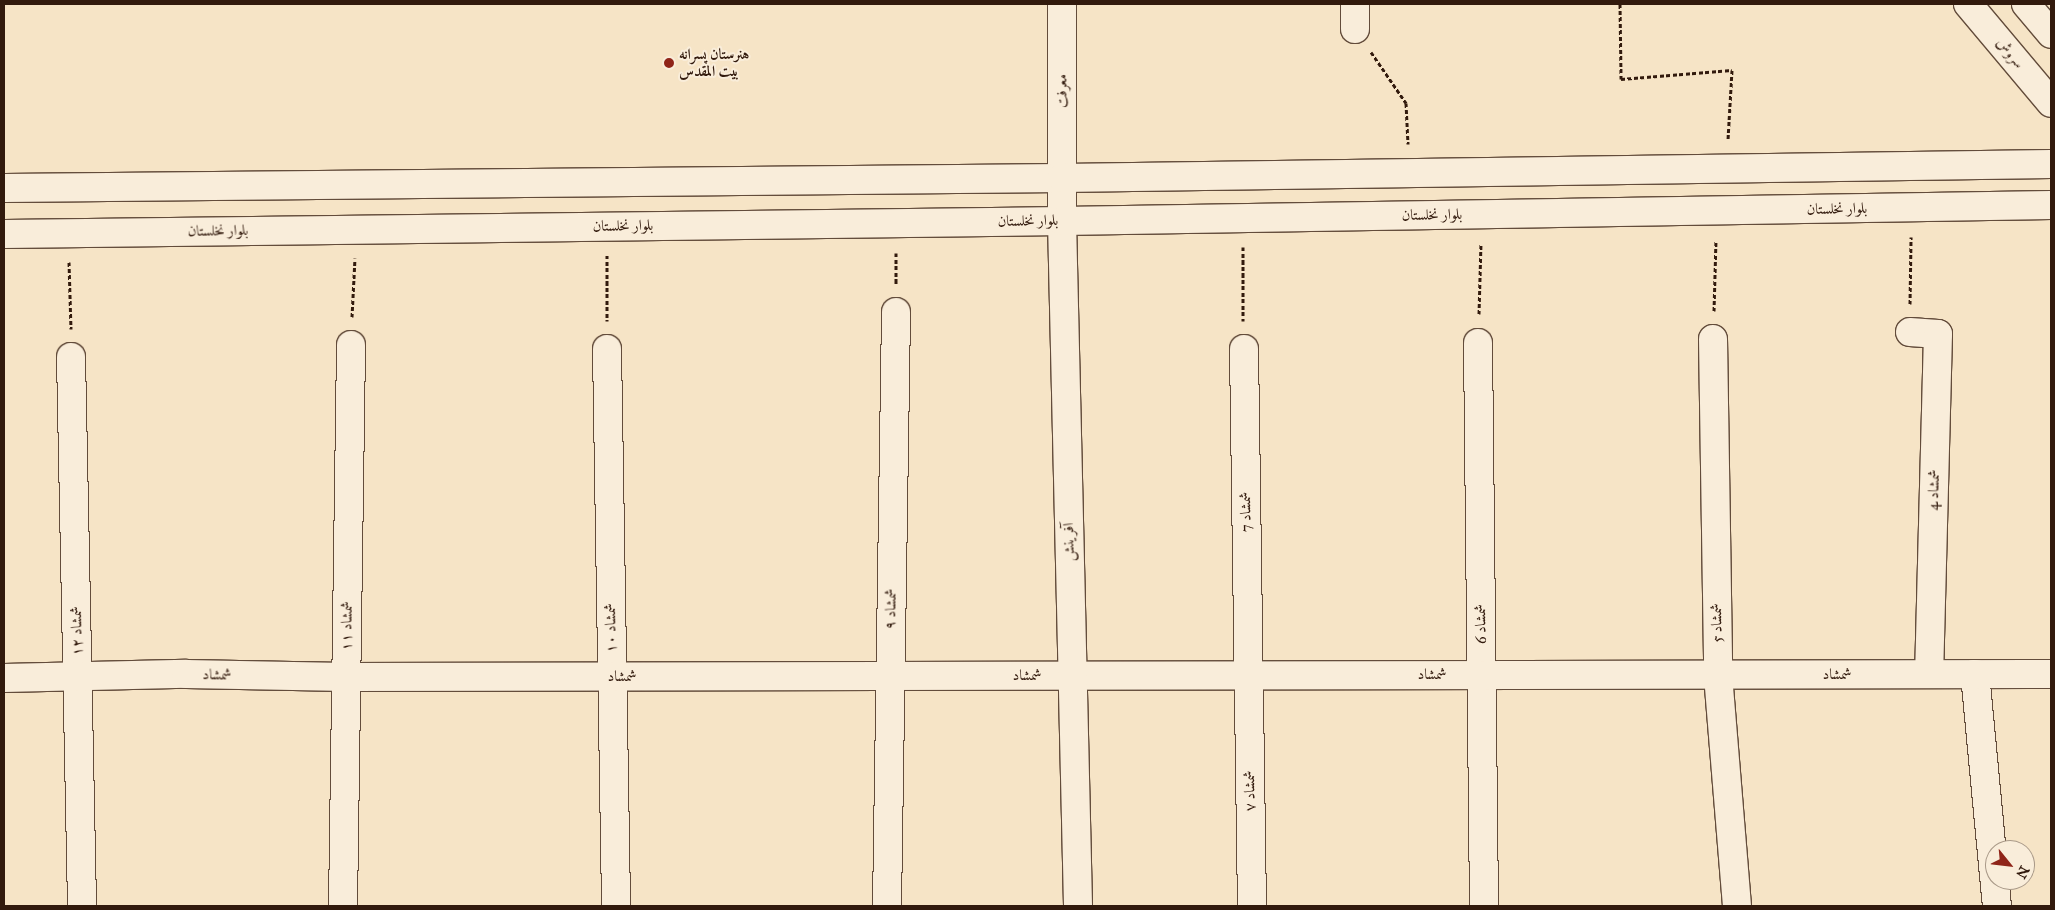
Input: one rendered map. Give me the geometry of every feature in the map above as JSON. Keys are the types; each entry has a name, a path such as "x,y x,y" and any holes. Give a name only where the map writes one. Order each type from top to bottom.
{"street":[{"name":"معرفت","path":"1062,4 1062,178"},
{"name":"سروش","path":"1968,4 2051,103"},
{"path":"2026,4 2051,34"},
{"path":"4,188 1062,178 2051,164"},
{"name":"آفرینش","path":"1062,178 1078,906"},
{"name":"بلوار نخلستان","path":"4,234 1062,221 2051,205"},
{"name":"شمشاد ۹","path":"887,906 896,312"},
{"name":"شمشاد 4","path":"1910,332 1938,334 1929,674"},
{"name":"شمشاد 5","path":"1713,339 1718,675 1738,906"},
{"name":"شمشاد 6","path":"1478,342 1484,906"},
{"name":"شمشاد ۱۱","path":"343,906 351,345"},
{"name":"شمشاد ۱۰","path":"607,349 616,906"},
{"name":"شمشاد 7","path":"1244,349 1248,676"},
{"name":"شمشاد ۱۲","path":"71,357 82,906"},
{"name":"شمشاد","path":"4,678 78,678 186,674 346,678 2051,674"},
{"path":"1975,674 1997,906"},
{"name":"شمشاد ۷","path":"1248,676 1252,906"}],"path":[{"path":"1620,4 1621,79 1732,70 1727,169"},
{"path":"1355,16 1406,103 1410,173"},
{"path":"1910,332 1911,208"},
{"path":"1478,342 1482,214"},
{"path":"1243,218 1244,349"},
{"path":"896,223 896,312"},
{"path":"607,227 607,349"},
{"path":"351,345 356,230"},
{"path":"69,233 71,357"},
{"path":"1713,339 1716,236"}],"place":[{"name":"هنرستان پسرانه بیت المقدس","path":"669,63"}]}
